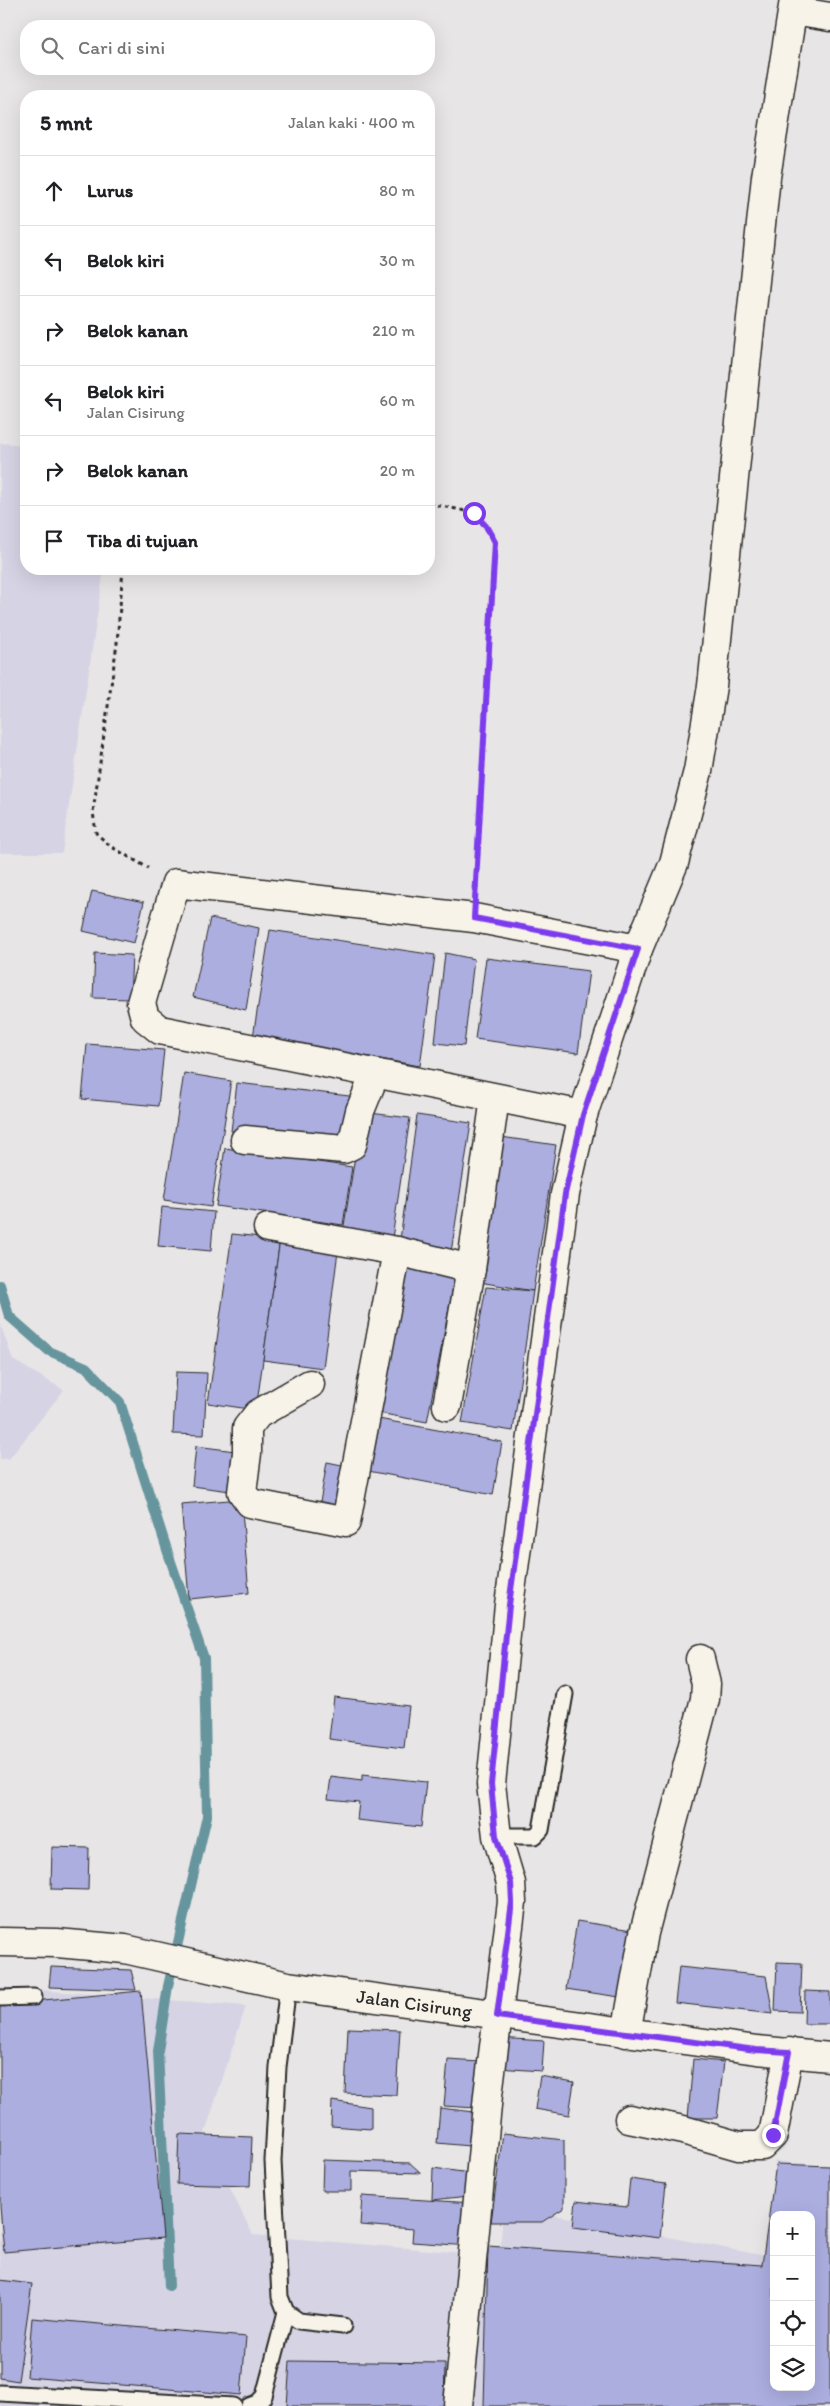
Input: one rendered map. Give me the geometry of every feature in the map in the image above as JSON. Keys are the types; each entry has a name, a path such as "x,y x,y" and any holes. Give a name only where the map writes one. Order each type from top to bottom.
{"street":[{"path":"458,2406 497,2016 512,1902 511,1883 496,1836 491,1784 509,1605 565,1194 583,1115 638,949 674,863 698,771 712,686 766,177 793,6 830,17"},
{"path":"583,1115 160,1030 145,1018 141,1003 176,883 474,918 638,949"},
{"path":"245,1140 344,1149 352,1145 360,1111 375,1074"},
{"path":"447,1406 471,1269 495,1098"},
{"path":"268,1228 397,1251 471,1269"},
{"path":"310,1384 258,1414 247,1428 247,1453 242,1492 250,1503 346,1522 397,1251"},
{"path":"626,2033 644,1933 705,1699 706,1684 700,1659"},
{"name":"Jalan Cisirung","path":"0,1942 67,1944 125,1950 288,1986 626,2033 830,2057"},
{"path":"628,2119 683,2130 739,2146 762,2146 773,2135 789,2052"}],"lane":[{"path":"496,1836 535,1836 541,1830 565,1694"},
{"path":"288,1986 278,2067 273,2161 280,2297 286,2312 299,2321 343,2326"},
{"path":"0,1998 34,1997"},
{"path":"249,2406 257,2403 264,2396 286,2312"},
{"path":"0,2393 43,2401 234,2406"}],"path":[{"path":"435,505 474,513 486,526 495,542 474,918"},
{"path":"122,575 116,643 93,812 96,833 110,846 176,883"}],"shaded area":[{"path":"0,443 20,445 20,575 103,575 62,853 0,853"},
{"path":"0,1323 13,1360 64,1390 9,1459 0,1459"},
{"path":"0,1987 246,2006 204,2136 253,2235 500,2256 503,2205 766,2256 770,2214 770,2391 815,2391 815,2211 770,2211 775,2161 830,2166 830,2406 0,2406"}],"building":[{"path":"92,891 144,902 134,943 83,931"},
{"path":"210,918 259,928 246,1010 193,997"},
{"path":"270,930 435,955 420,1066 253,1037"},
{"path":"95,953 132,955 130,999 93,998"},
{"path":"445,953 474,959 464,1046 435,1043"},
{"path":"486,958 589,971 578,1053 475,1039"},
{"path":"87,1044 164,1050 158,1106 82,1099"},
{"path":"184,1073 231,1081 211,1207 164,1200"},
{"path":"237,1083 358,1097 351,1143 231,1131"},
{"path":"362,1112 410,1118 391,1245 342,1238"},
{"path":"417,1115 471,1123 450,1259 399,1247"},
{"path":"501,1137 556,1145 533,1291 479,1282"},
{"path":"225,1148 352,1167 343,1225 216,1206"},
{"path":"162,1207 214,1212 211,1251 158,1246"},
{"path":"232,1234 280,1239 256,1410 208,1403"},
{"path":"280,1239 338,1251 323,1368 263,1360"},
{"path":"401,1267 455,1277 427,1422 373,1412"},
{"path":"486,1287 533,1291 513,1431 462,1423"},
{"path":"176,1372 207,1373 204,1435 173,1434"},
{"path":"373,1418 502,1442 493,1495 363,1470"},
{"path":"196,1446 243,1452 238,1492 192,1486"},
{"path":"327,1462 352,1467 344,1513 319,1508"},
{"path":"241,1499 249,1593 189,1599 181,1504"},
{"path":"334,1697 409,1706 404,1748 329,1739"},
{"path":"362,1775 426,1782 421,1827 357,1820 359,1802 328,1799 331,1777 362,1781"},
{"path":"52,1847 89,1848 88,1890 51,1889"},
{"path":"577,1921 639,1931 626,1998 566,1989"},
{"path":"777,1962 802,1963 800,2012 775,2011"},
{"path":"51,1967 131,1970 136,1990 49,1987"},
{"path":"679,1967 766,1976 773,2014 675,2003"},
{"path":"141,1991 163,2238 4,2252 0,2207 0,2004"},
{"path":"805,1991 830,1992 830,2024 804,2024"},
{"path":"348,2028 400,2030 396,2095 345,2093"},
{"path":"499,2038 544,2041 542,2071 497,2068"},
{"path":"693,2059 724,2062 717,2118 688,2118"},
{"path":"448,2060 480,2062 476,2108 444,2106"},
{"path":"540,2076 574,2082 569,2115 535,2109"},
{"path":"332,2101 371,2107 371,2129 331,2126"},
{"path":"440,2108 482,2113 480,2147 437,2143"},
{"path":"503,2133 564,2140 564,2208 542,2222 491,2222"},
{"path":"179,2134 252,2137 250,2186 177,2184"},
{"path":"323,2160 410,2163 421,2173 351,2171 351,2191 322,2191"},
{"path":"776,2164 830,2166 830,2406 484,2406 488,2246 762,2265"},
{"path":"433,2168 470,2173 468,2196 432,2200"},
{"path":"630,2179 666,2184 660,2238 573,2227 576,2201 627,2207"},
{"path":"362,2196 473,2203 470,2246 412,2242 413,2229 360,2225"},
{"path":"0,2280 32,2284 18,2381 0,2378"},
{"path":"32,2318 246,2337 241,2395 27,2377"},
{"path":"290,2361 445,2363 444,2406 287,2406"}],"waterway":[{"path":"0,1285 9,1316 49,1351 86,1367 120,1402 204,1658 207,1816 168,1986 158,2051 169,2286"}],"route":[{"path":"474,513 486,526 495,542 474,918 638,949 583,1115 565,1194 517,1540 491,1784 496,1836 511,1883 512,1902 497,2016 756,2050 789,2052 773,2135"}]}
